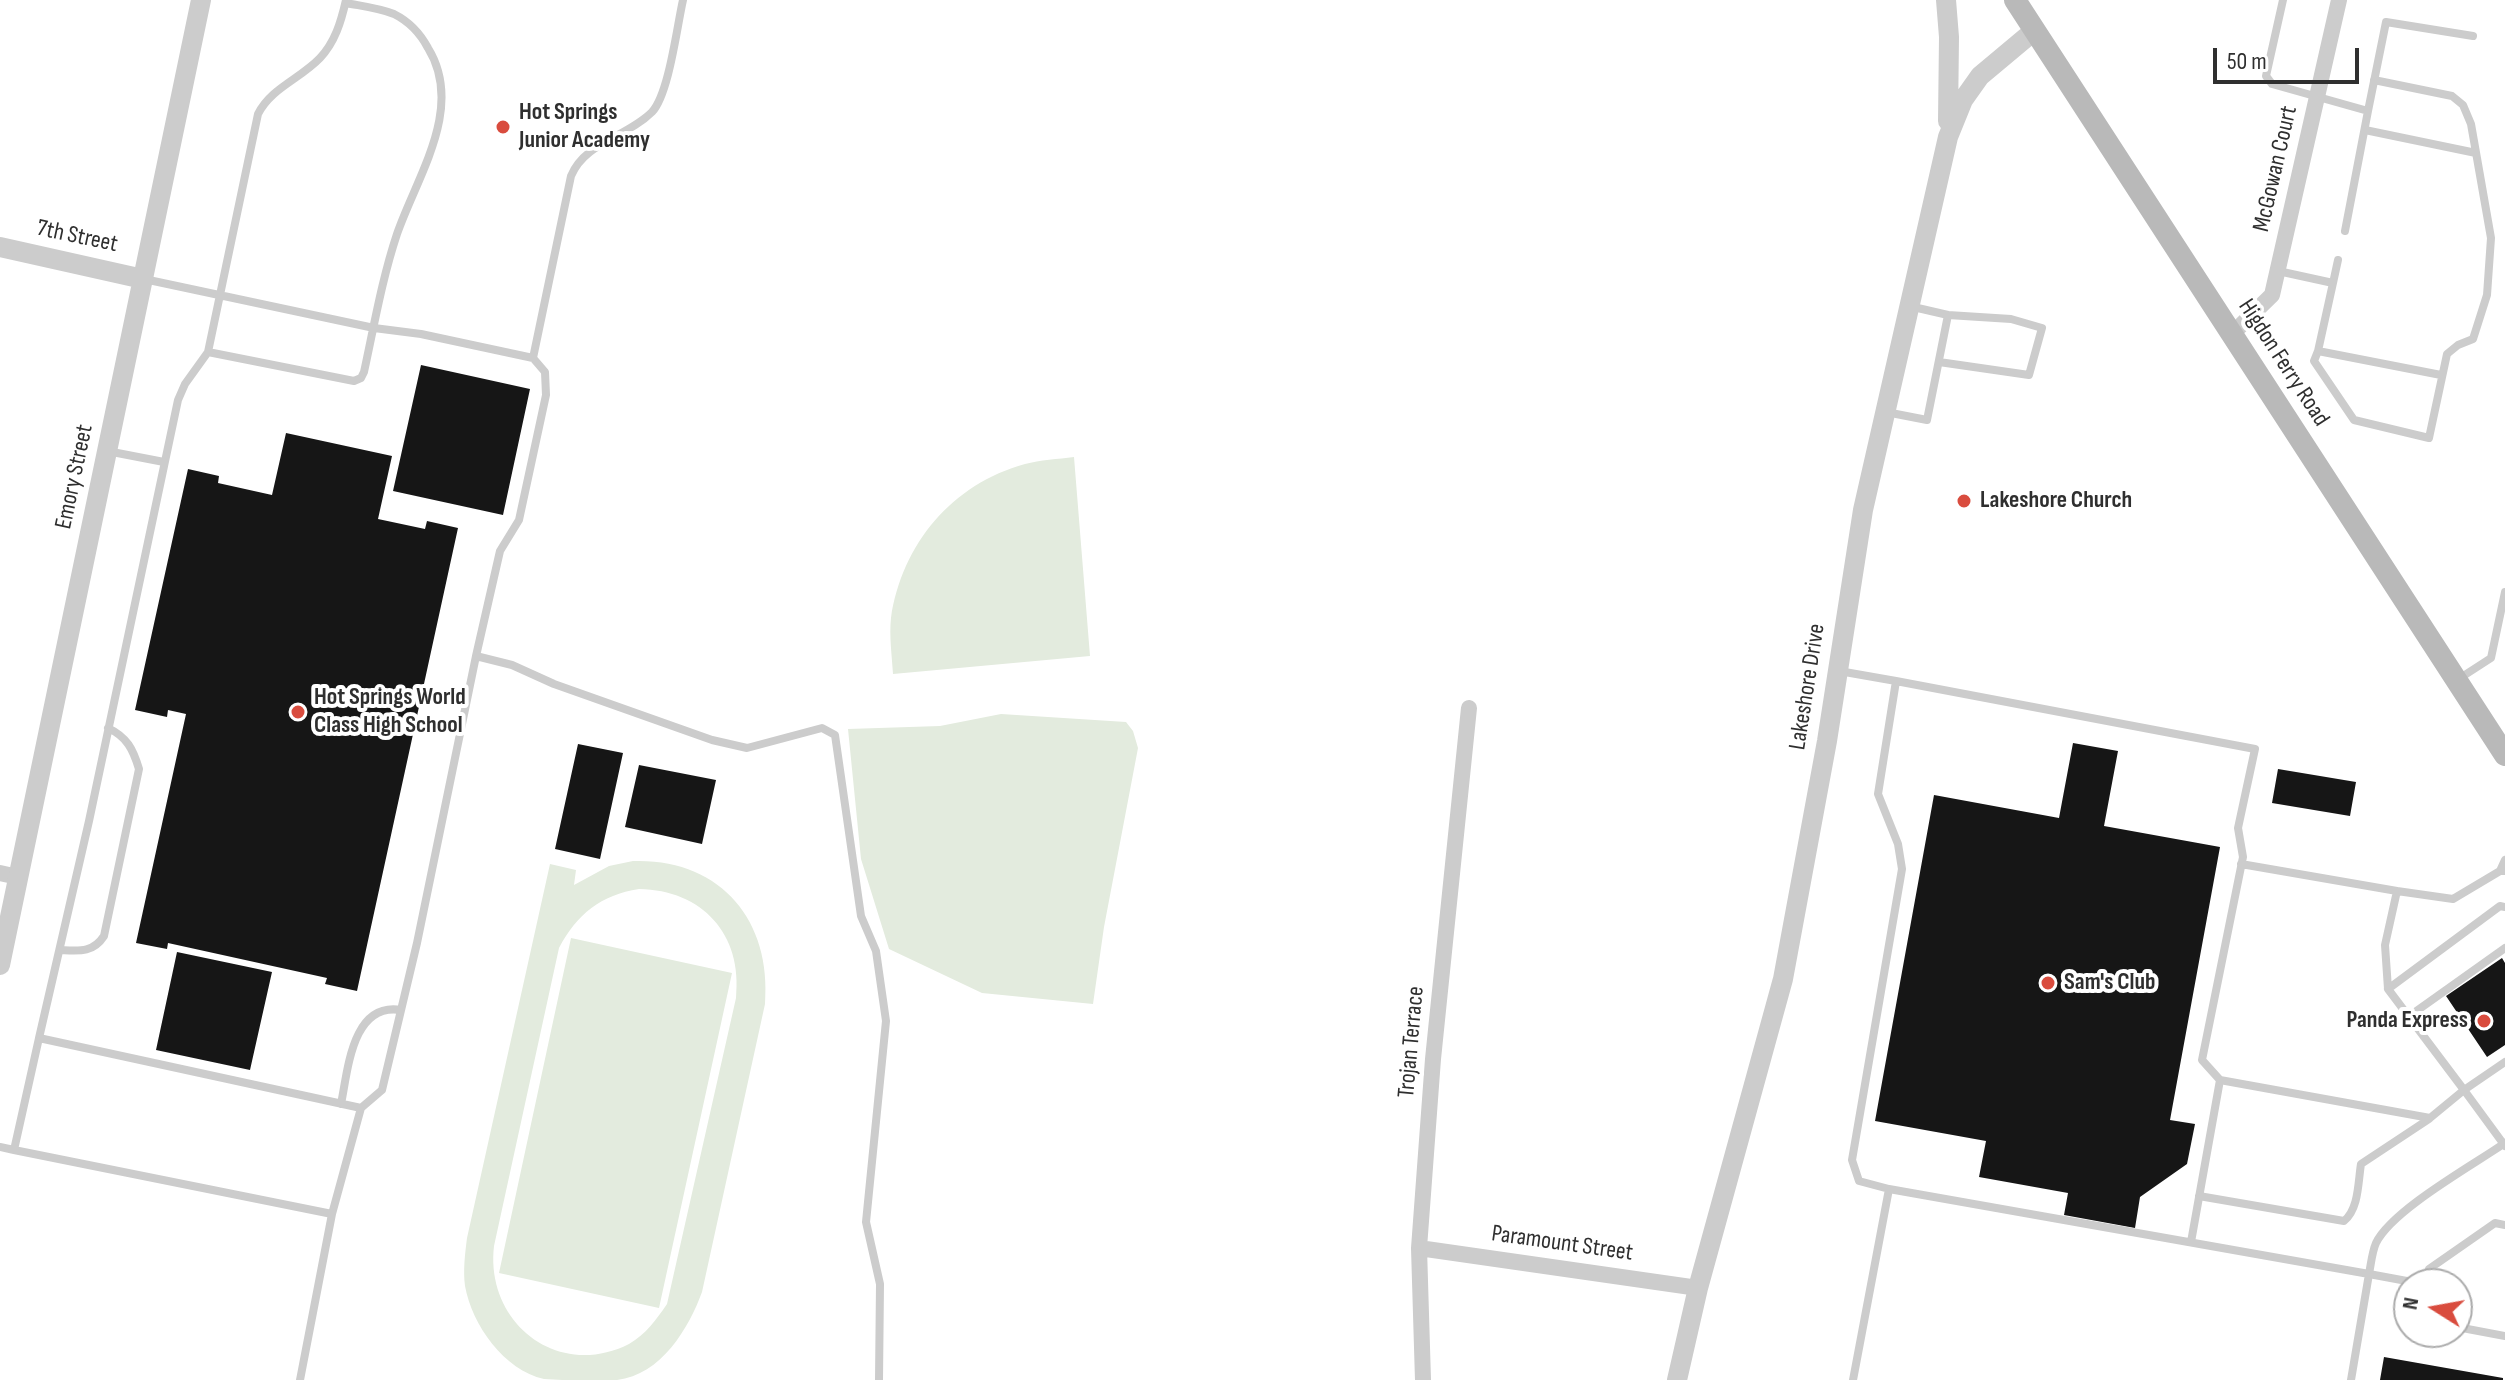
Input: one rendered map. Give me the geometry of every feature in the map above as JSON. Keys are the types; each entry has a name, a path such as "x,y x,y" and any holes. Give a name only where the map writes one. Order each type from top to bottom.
{"main road":[{"name":"Higdon Ferry Road","path":"2015,0 2505,755"}],"street":[{"name":"Emory Street","path":"0,965 9,875 107,451 201,0"},
{"path":"1946,0 1949,37 1948,137"},
{"name":"McGowan Court","path":"2233,333 2272,295 2339,0"},
{"name":"Lakeshore Drive","path":"1677,1380 1698,1288 1783,979 1827,741 1863,510 1948,137 1963,100 1980,76 2035,30"},
{"name":"7th Street","path":"0,247 143,279"},
{"name":"Trojan Terrace","path":"1423,1380 1419,1248 1433,1059 1469,708"},
{"name":"Paramount Street","path":"1419,1248 1698,1288"}],"lane":[{"path":"533,358 571,176 584,155 619,136 653,111 663,92 683,0"},
{"path":"2283,0 2266,76 2272,84 2368,111"},
{"path":"14,1150 61,950 180,392 208,352 258,114 266,99 318,60 331,45 341,24 346,1 394,15 418,31 436,60 442,77 442,95 435,139 397,233 361,378 354,381 208,352"},
{"path":"2345,231 2386,22 2473,36"},
{"path":"2338,260 2314,361 2354,420 2429,438 2447,354 2473,339 2487,295 2491,238 2471,124 2463,105 2452,96 2374,80"},
{"path":"2365,130 2476,153"},
{"path":"2278,271 2333,283"},
{"path":"143,279 533,358 545,372 546,395 519,520 500,551 382,1090 361,1108 332,1214 300,1380"},
{"path":"1909,306 1948,315 2011,319 2042,328 2029,375 1939,362"},
{"path":"1885,411 1927,420 1948,315"},
{"path":"2318,351 2441,375"},
{"path":"107,451 164,462"},
{"path":"2457,681 2491,658 2505,592"},
{"path":"476,656 512,665 554,684 712,740 747,748 822,728 835,735 861,916 876,951 886,1021 866,1222 880,1284 879,1380"},
{"path":"1836,671 2255,749 2238,828 2243,857 2202,1060 2220,1080 2430,1118"},
{"path":"1896,681 1878,794 1898,844 1902,869 1852,1160 1859,1181 1889,1189 2393,1278"},
{"path":"61,950 85,951 97,946 104,936 139,769 123,735 108,728"},
{"path":"2241,864 2453,899 2502,871 2505,860"},
{"path":"2351,1380 2376,1244 2388,1226 2405,1211 2505,1145 2388,989 2385,945 2397,891"},
{"path":"2388,989 2500,906 2505,907"},
{"path":"2408,1017 2505,948"},
{"path":"341,1104 352,1051 360,1030 380,1010 401,1010"},
{"path":"39,1038 361,1108"},
{"path":"2199,1196 2344,1221 2355,1202 2361,1164 2505,1062"},
{"path":"2191,1242 2220,1080"},
{"path":"0,1147 332,1214"},
{"path":"1853,1380 1889,1189"},
{"path":"2430,1268 2495,1223 2505,1225"},
{"path":"2473,1330 2505,1336"}],"shaded area":[{"path":"1074,457 1090,656 893,674 890,625 897,591 919,542 935,521 953,502 999,473 1031,463"},
{"path":"1001,714 1126,722 1133,731 1138,748 1104,927 1093,1004 982,993 889,949 861,859 848,729 940,726"},
{"path":"633,861 664,863 691,870 714,883 734,900 749,921 759,945 765,973 765,1004 702,1292 681,1334 660,1359 633,1376 617,1380 544,1379 529,1374 503,1356 475,1316 465,1286 467,1238 550,864 576,870 574,885 609,866","holes":["639,889 682,897 714,920 733,954 736,998 667,1304 646,1331 629,1344 602,1353 577,1355 553,1349 532,1337 514,1320 501,1299 494,1274 494,1246 559,948 582,916 602,901"]},
{"path":"571,938 732,973 659,1308 499,1273"}],"building":[{"path":"421,365 530,389 503,515 393,491"},
{"name":"Hot Springs World Class High School","path":"286,433 392,456 378,519 425,529 427,521 458,528 357,991 325,984 327,978 168,943 167,949 136,943 186,714 168,710 167,717 135,710 188,469 219,476 218,483 272,495"},
{"name":"Sam's Club","path":"2073,743 2118,751 2104,826 2220,847 2170,1120 2195,1124 2187,1164 2140,1197 2135,1228 2064,1215 2068,1193 1979,1177 1986,1141 1875,1121 1934,795 2059,818"},
{"path":"578,744 623,753 600,859 555,849"},
{"path":"639,765 716,780 702,844 625,827"},
{"path":"2278,769 2356,782 2350,816 2272,803"},
{"path":"177,952 272,972 250,1070 156,1050"},
{"name":"Panda Express","path":"2502,958 2505,963 2505,1045 2487,1057 2446,996"},
{"path":"2384,1357 2503,1378 2503,1380 2380,1380"}],"place":[{"name":"Hot Springs Junior Academy","path":"503,127"},
{"name":"Lakeshore Church","path":"1964,501"},
{"name":"Hot Springs World Class High School","path":"298,712"},
{"name":"Sam's Club","path":"2048,983"},
{"name":"Panda Express","path":"2484,1021"}]}
